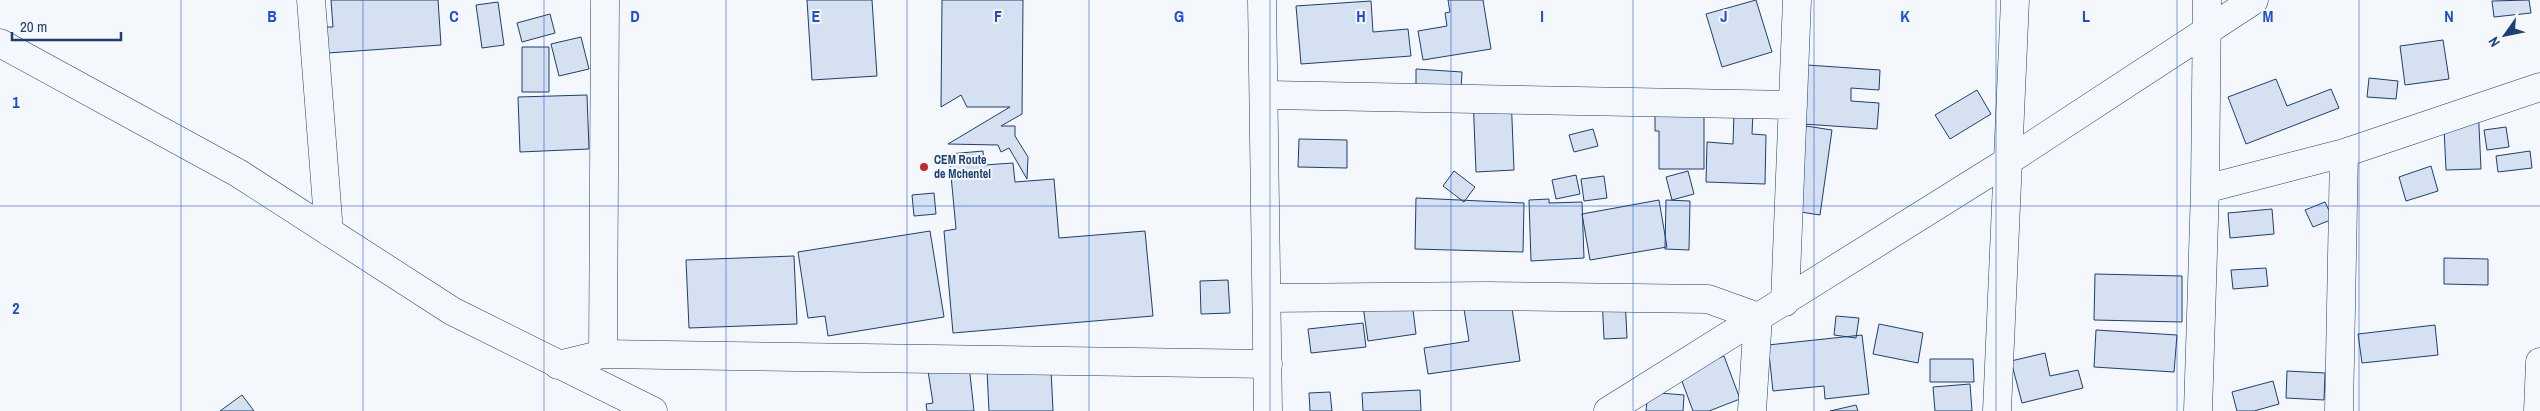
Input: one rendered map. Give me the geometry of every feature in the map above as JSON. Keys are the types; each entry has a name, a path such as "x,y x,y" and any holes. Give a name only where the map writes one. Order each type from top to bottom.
{"street":[{"path":"311,0 329,232"},
{"path":"603,354 605,0"},
{"path":"1262,0 1268,298 1268,411"},
{"path":"1786,302 1797,0"},
{"path":"1997,411 2015,0"},
{"path":"2198,411 2205,188 2207,0"},
{"path":"1608,411 1758,317 1786,302 2008,161 2254,0"},
{"path":"0,43 238,173 452,311 654,411"},
{"path":"2205,188 2344,153 2540,87"},
{"path":"1264,95 1792,105"},
{"path":"2338,411 2344,153"},
{"path":"1268,298 1486,296 1708,299 1758,317"},
{"path":"1752,411 1758,317"},
{"path":"558,365 603,354 1268,364"},
{"path":"2538,411 2540,362"}],"building":[{"path":"331,0 438,0 441,45 328,53 326,27 333,27"},
{"path":"807,0 872,0 877,76 812,80"},
{"path":"942,0 1023,0 1022,114 1001,126 1015,126 1015,136 1028,157 1027,179 1009,148 1001,152 998,145 948,144 1010,107 967,107 961,95 941,107"},
{"path":"1448,0 1483,0 1491,49 1423,60 1418,31 1447,26 1445,13 1450,12"},
{"path":"1756,0 1772,52 1722,67 1706,14"},
{"path":"2529,0 2531,13 2494,17 2492,1"},
{"path":"1371,1 1373,32 1408,29 1411,56 1301,64 1296,6"},
{"path":"498,2 504,45 482,48 476,5"},
{"path":"550,14 555,33 522,42 517,23"},
{"path":"581,37 589,69 559,76 551,44"},
{"path":"2443,40 2449,79 2405,85 2400,46"},
{"path":"522,47 549,47 549,92 522,92"},
{"path":"1807,65 1880,70 1879,90 1851,88 1851,101 1879,103 1877,129 1803,124"},
{"path":"1416,69 1462,72 1461,89 1416,87"},
{"path":"2369,78 2398,81 2396,99 2367,97"},
{"path":"2276,79 2287,106 2331,89 2339,108 2246,144 2228,97"},
{"path":"1977,90 1991,114 1950,139 1935,115"},
{"path":"1511,94 1514,170 1476,172 1473,96"},
{"path":"587,95 589,149 520,152 518,97"},
{"path":"1655,95 1704,95 1704,169 1659,169 1659,131 1655,131"},
{"path":"2478,105 2481,169 2446,170 2443,107"},
{"path":"1734,112 1753,112 1752,134 1766,135 1765,184 1706,182 1707,142 1733,144"},
{"path":"1806,126 1832,130 1820,215 1794,211"},
{"path":"2506,127 2509,147 2487,150 2484,130"},
{"path":"1593,129 1598,146 1574,152 1569,135"},
{"path":"1299,139 1347,140 1347,168 1298,167"},
{"path":"983,151 984,165 1013,163 1015,182 1054,179 1059,238 1145,231 1153,316 953,333 944,231 956,229 949,154"},
{"path":"2530,151 2532,168 2498,172 2496,156"},
{"path":"2431,166 2438,191 2406,201 2399,177"},
{"path":"1454,171 1475,187 1464,202 1443,186"},
{"path":"1688,171 1694,194 1672,200 1666,177"},
{"path":"1576,175 1580,194 1556,199 1552,180"},
{"path":"1604,176 1607,198 1584,201 1581,179"},
{"path":"934,193 936,214 914,216 912,195"},
{"path":"1416,198 1524,203 1523,252 1415,249"},
{"path":"1549,199 1549,203 1582,202 1584,258 1531,261 1529,200"},
{"path":"1659,200 1667,247 1590,260 1582,214"},
{"path":"1666,200 1690,201 1689,250 1665,249"},
{"path":"2325,202 2333,219 2313,227 2305,210"},
{"path":"2272,209 2274,234 2230,238 2228,213"},
{"path":"930,231 944,317 828,336 825,316 808,318 798,252"},
{"path":"794,256 797,324 689,328 686,260"},
{"path":"2444,258 2488,259 2488,285 2444,284"},
{"path":"2266,268 2268,286 2233,289 2231,270"},
{"path":"2095,274 2182,276 2182,322 2094,320"},
{"path":"1228,280 1230,313 1201,314 1200,281"},
{"path":"1410,286 1416,334 1368,341 1361,292"},
{"path":"1602,297 1625,297 1627,338 1604,339"},
{"path":"1511,302 1520,361 1428,374 1424,348 1469,341 1464,309"},
{"path":"1836,316 1859,318 1856,338 1834,335"},
{"path":"1363,323 1366,347 1311,353 1308,329"},
{"path":"1879,324 1923,333 1918,363 1873,354"},
{"path":"2435,325 2438,355 2362,363 2358,334"},
{"path":"2096,330 2177,335 2174,372 2094,367"},
{"path":"1862,335 1869,394 1825,399 1824,386 1773,391 1768,345"},
{"path":"2045,353 2050,376 2078,370 2083,388 2022,403 2011,361"},
{"path":"1724,356 1740,399 1709,411 1693,411 1679,373"},
{"path":"1930,359 1973,359 1974,382 1930,382"},
{"path":"969,365 974,411 927,411 926,404 933,403 928,371"},
{"path":"1051,369 1053,411 989,411 987,371"},
{"path":"2287,371 2325,373 2324,400 2286,398"},
{"path":"2273,381 2279,404 2254,411 2237,411 2232,392"},
{"path":"1970,384 1972,411 1935,411 1933,387"},
{"path":"1420,390 1421,411 1363,411 1362,393"},
{"path":"1330,392 1332,411 1310,411 1309,393"},
{"path":"1648,392 1684,395 1683,411 1646,411"},
{"path":"242,395 254,411 220,411"},
{"path":"1856,405 1858,411 1830,411"}],"place":[{"name":"CEM Route de Mchentel","path":"924,167"}]}
